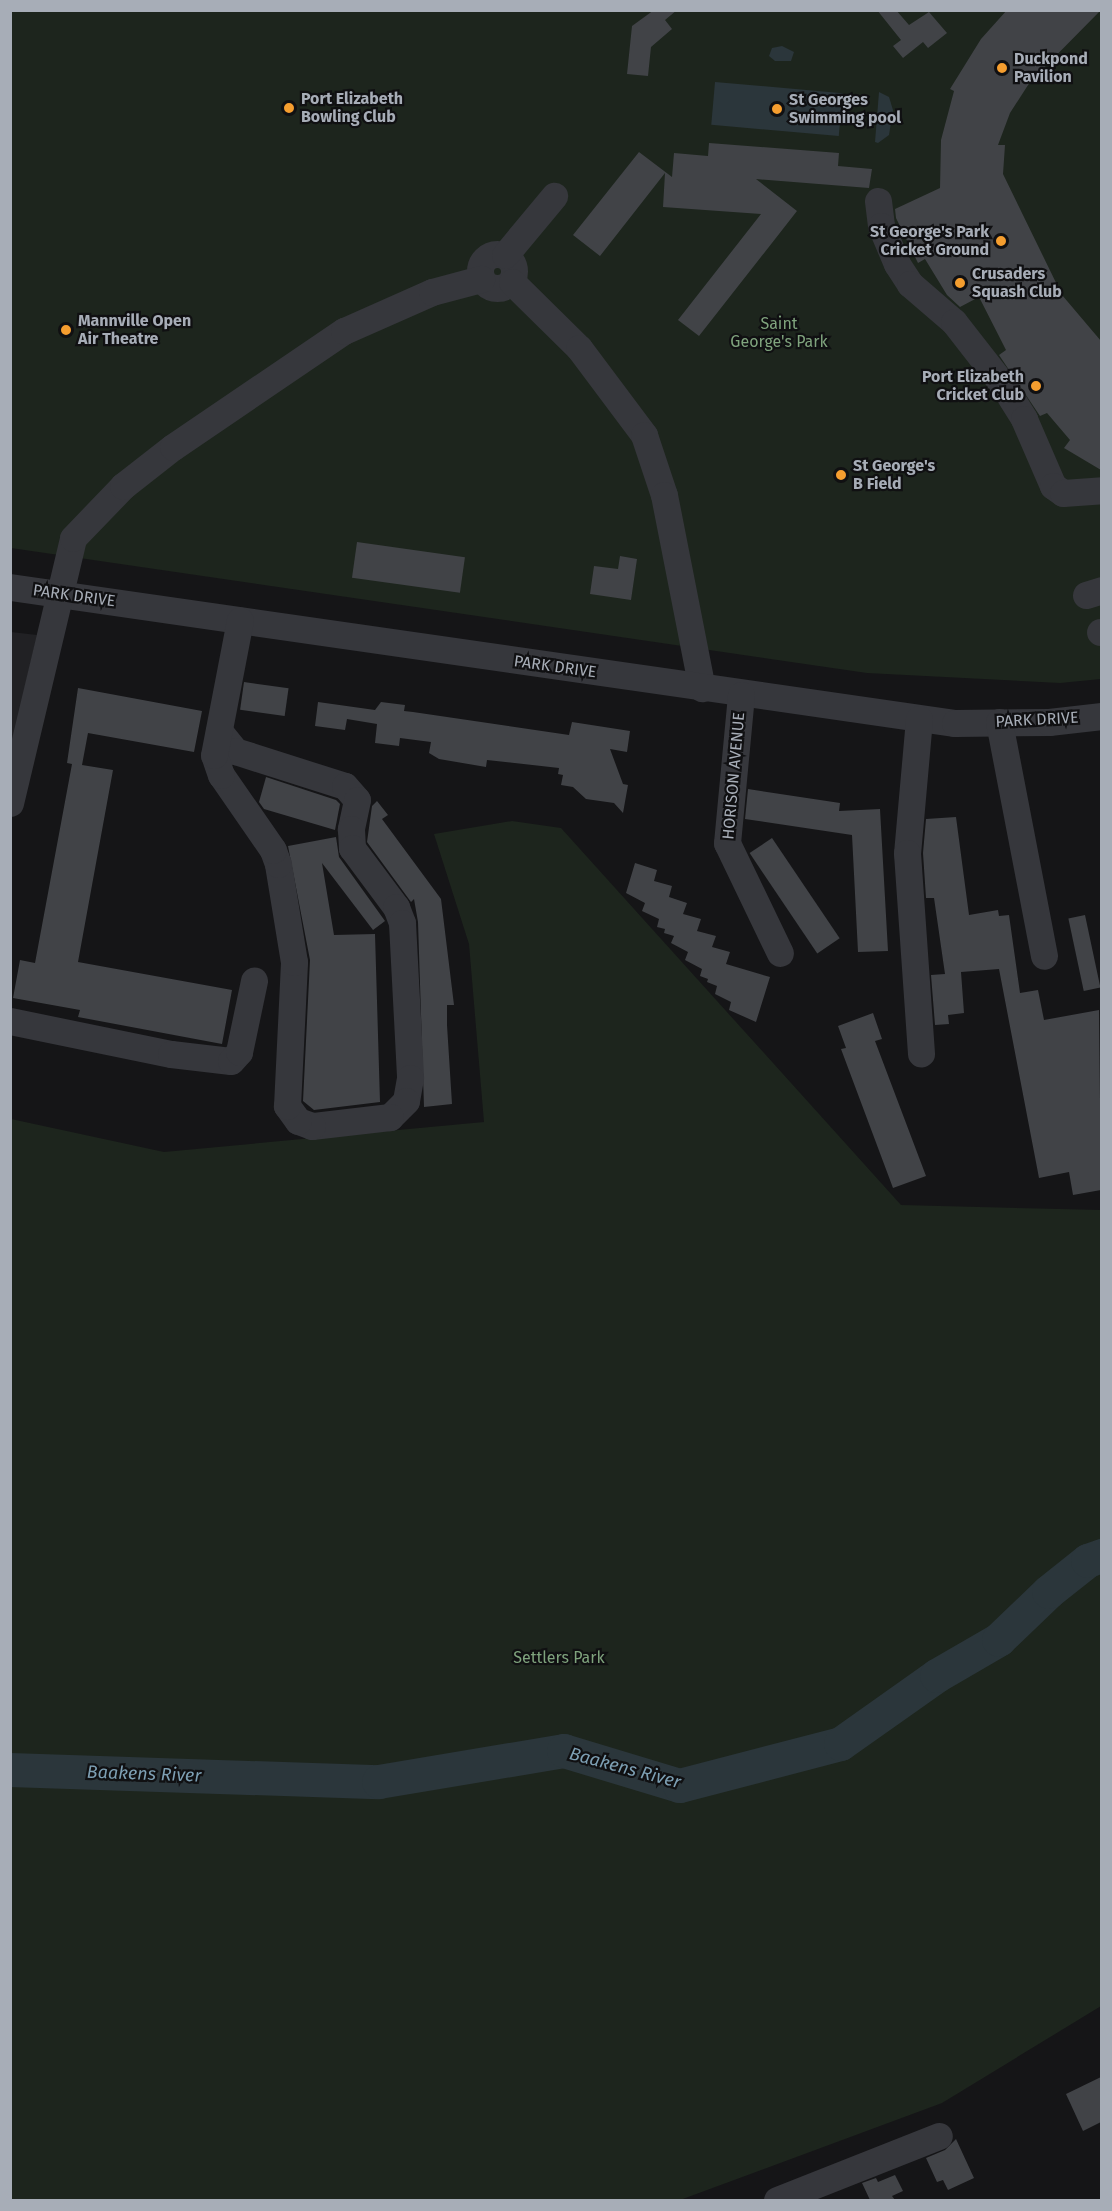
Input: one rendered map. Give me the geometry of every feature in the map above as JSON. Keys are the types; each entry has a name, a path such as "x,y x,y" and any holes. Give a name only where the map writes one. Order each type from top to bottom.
{"street":[{"path":"481,279 480,267 487,257 505,255 554,196"},
{"path":"878,201 881,226 897,264 910,284 954,322 1003,385 1024,419 1053,486 1063,493 1101,490"},
{"path":"505,255 515,270 512,282"},
{"path":"10,803 73,538 123,486 173,447 344,331 432,292 481,279 496,289 512,282"},
{"path":"512,282 579,348 644,435 669,516 702,688"},
{"name":"PARK DRIVE","path":"10,587 741,695 919,719 999,723 1101,716"},
{"path":"219,731 235,752 345,786 357,800 351,829 352,848 396,908 402,923 410,1078 405,1101 390,1117 312,1126 298,1121 288,1106 294,962 289,921 276,856 218,770 214,746 219,731 240,620"},
{"name":"HORISON AVENUE","path":"741,695 727,843 780,953"},
{"path":"919,719 908,853 921,1054"},
{"path":"999,723 1044,957"},
{"path":"10,1021 171,1054 231,1061 239,1052 254,981"},
{"path":"777,2200 939,2136"}],"shaded area":[{"path":"782,46 794,52 791,61 775,61 769,56 772,48"},
{"name":"St Georges Swimming pool","path":"715,82 843,93 839,136 711,125"},
{"path":"879,92 889,97 893,110 889,135 878,143 875,142"},
{"path":"11,632 37,635 11,748"}],"green space":[{"name":"Saint George's Park","path":"11,11 1101,11 1101,679 1060,683 867,673 11,548"},
{"name":"Settlers Park","path":"512,821 561,828 901,1205 1101,1210 1101,2006 942,2103 680,2200 11,2200 11,1119 164,1152 484,1122 469,944 434,834"}],"building":[{"path":"654,10 677,10 665,20 672,29 651,47 648,76 627,74 632,26"},
{"path":"877,10 896,10 909,25 929,12 947,33 928,48 923,42 903,58 893,46 901,40"},
{"path":"1007,10 1101,10 1030,82 1010,113 998,145 1005,145 1003,174 1062,295 1101,341 1101,470 1064,448 1070,440 1047,413 1040,416 999,355 1006,350 979,297 960,307 947,295 925,259 918,263 896,218 895,209 940,188 941,140 954,91 950,89 981,39"},
{"path":"709,143 839,153 838,166 872,169 869,188 756,179 797,211 699,336 678,320 761,214 663,207 665,173 600,256 573,235 639,152 672,177 674,153 708,156"},
{"path":"357,542 465,557 460,593 352,578"},
{"path":"620,556 637,559 631,600 590,594 594,566 618,569"},
{"path":"244,682 289,688 285,716 240,710"},
{"path":"78,688 202,711 194,752 88,733 82,765 113,770 78,962 232,990 222,1044 78,1017 80,1010 13,998 20,960 35,963 72,764 67,763"},
{"path":"318,702 375,710 381,702 405,705 404,711 569,735 572,722 630,731 627,752 610,749 623,784 628,785 623,813 614,803 586,799 573,787 561,785 563,775 558,774 559,768 487,760 486,767 439,759 429,753 431,742 400,738 399,746 375,743 377,724 347,719 345,730 315,726"},
{"path":"266,777 336,800 340,804 335,830 264,809 259,802"},
{"path":"748,789 840,803 839,811 880,809 888,951 858,952 852,835 745,819"},
{"path":"377,801 388,815 382,819 441,899 454,1005 447,1005 452,1104 424,1107 418,922 414,899 411,902 367,842 372,806"},
{"path":"956,817 969,915 998,910 999,916 1009,915 1020,993 1038,990 1044,1020 1099,1010 1101,1190 1073,1195 1069,1172 1039,1178 999,969 961,972 964,1013 948,1015 949,1024 935,1025 931,975 945,974 934,898 926,898 923,853 926,819"},
{"path":"336,837 339,857 385,921 373,930 322,863 334,935 375,934 380,1102 314,1110 303,1101 310,960 288,846"},
{"path":"772,838 840,938 817,953 750,853"},
{"path":"635,863 657,870 654,881 672,886 669,897 687,903 683,914 701,919 697,931 716,936 712,947 730,952 726,964 770,977 756,1022 729,1010 731,1002 715,994 717,986 700,976 702,969 685,960 688,952 671,943 674,936 664,933 665,929 657,927 659,919 642,911 645,903 626,893"},
{"path":"1085,915 1100,987 1084,991 1068,919"},
{"path":"873,1013 882,1039 875,1041 926,1176 893,1188 841,1049 846,1048 838,1026"},
{"path":"1101,2077 1101,2122 1083,2131 1066,2094"},
{"path":"956,2139 974,2178 948,2190 943,2180 937,2182 926,2158 945,2150"},
{"path":"895,2175 903,2191 892,2196 895,2200 870,2200 862,2183 876,2178 878,2182"}],"waterway":[{"name":"Baakens River","path":"10,1770 379,1782 564,1751 680,1786 841,1744 937,1676 999,1640 1049,1592 1088,1561 1102,1556"}],"place":[{"name":"Duckpond Pavilion","path":"1002,68"},
{"name":"Port Elizabeth Bowling Club","path":"289,108"},
{"name":"St Georges Swimming pool","path":"777,109"},
{"name":"St George's Park Cricket Ground","path":"1001,241"},
{"name":"Crusaders Squash Club","path":"960,283"},
{"name":"Mannville Open Air Theatre","path":"66,330"},
{"name":"Port Elizabeth Cricket Club","path":"1036,386"},
{"name":"St George's B Field","path":"841,475"}]}
